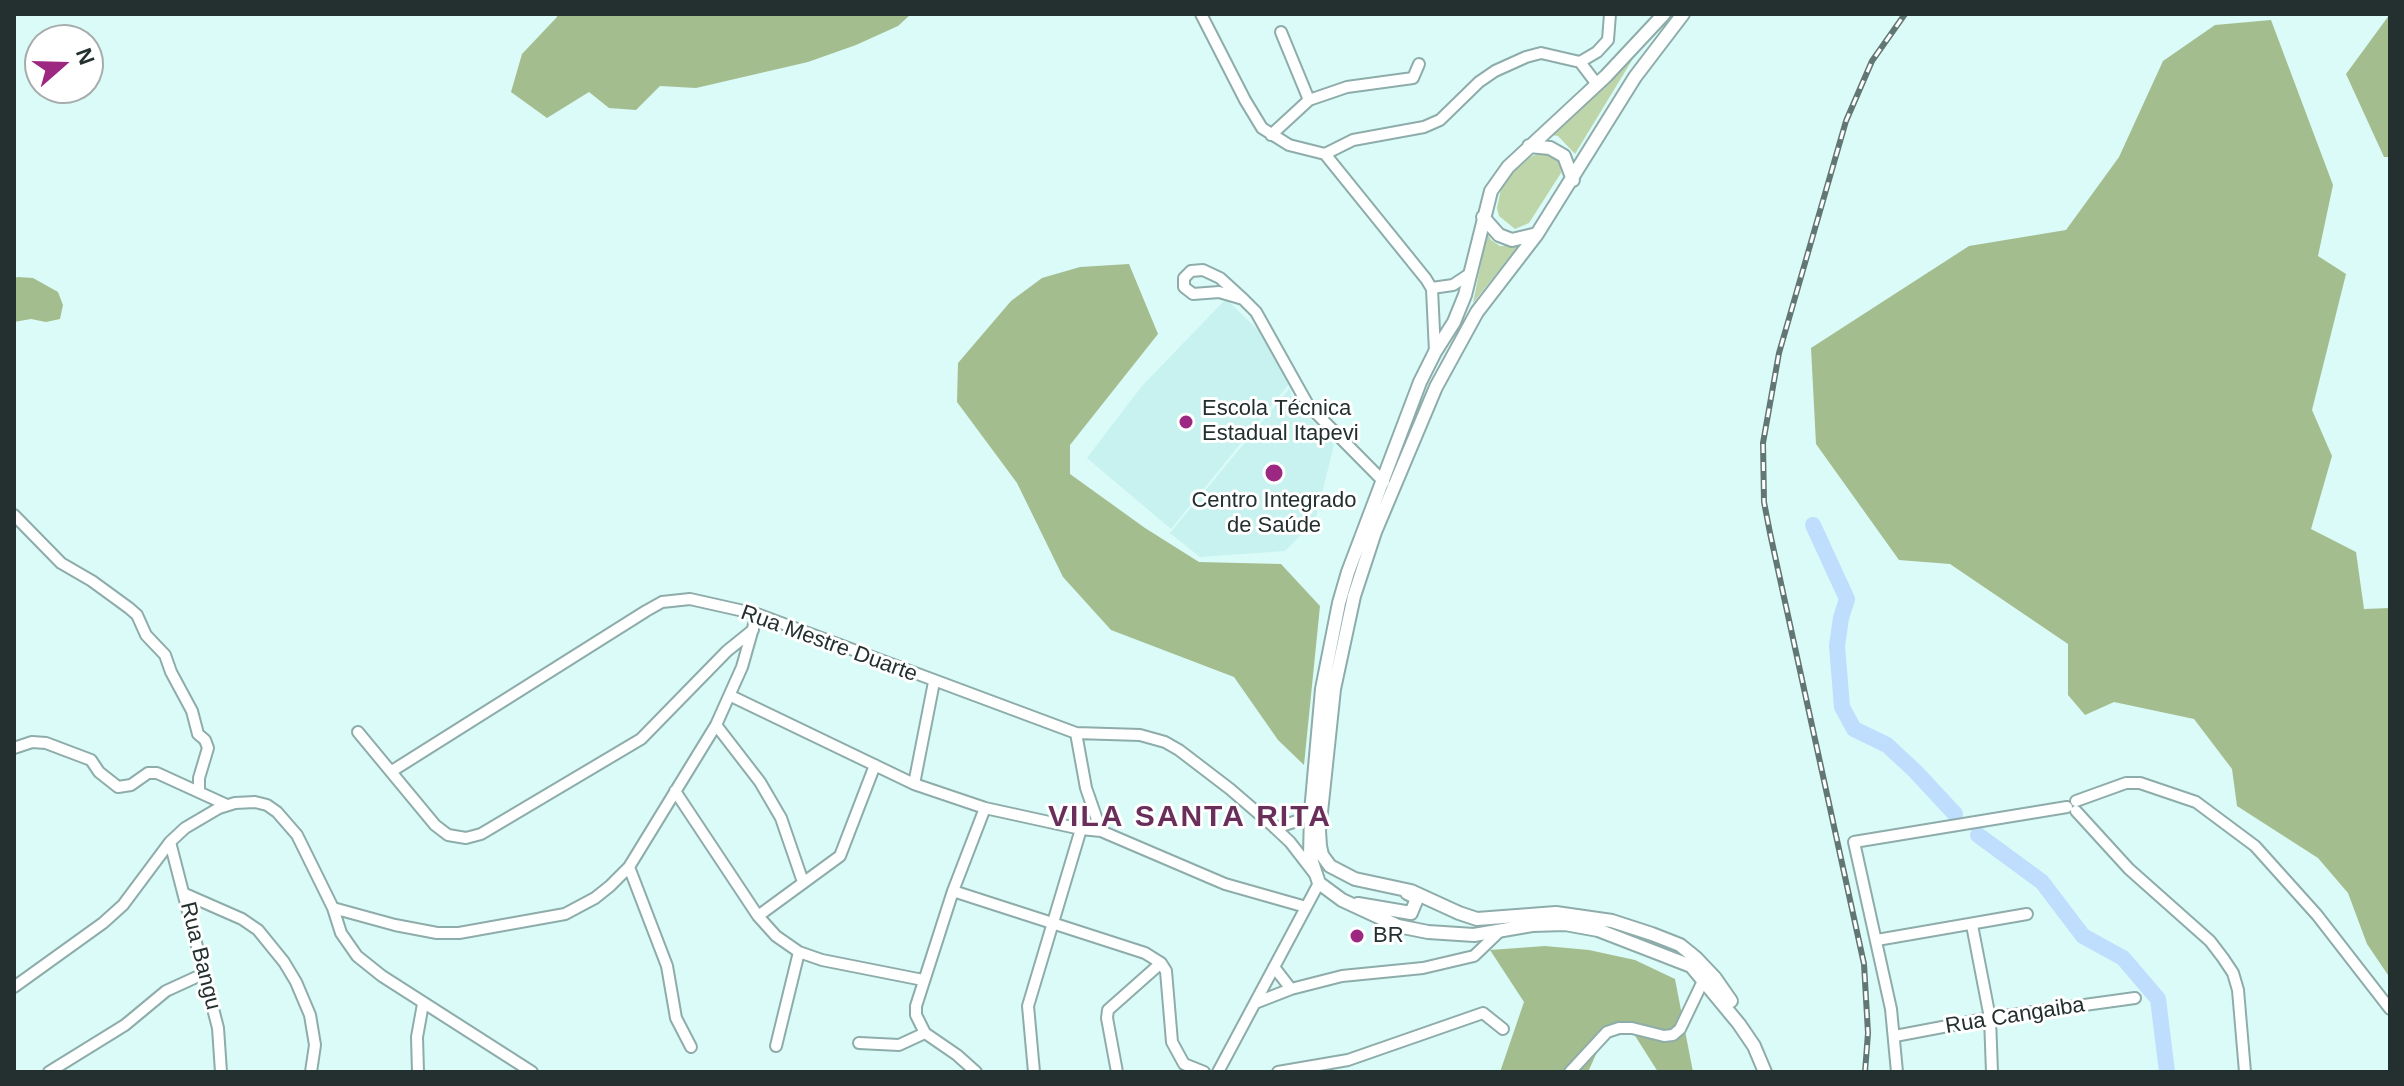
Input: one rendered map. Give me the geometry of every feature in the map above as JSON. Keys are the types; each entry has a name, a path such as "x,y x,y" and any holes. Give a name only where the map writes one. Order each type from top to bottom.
{"main road":[{"path":"1664,14 1606,76 1529,146 1498,178 1491,191 1469,286 1454,322 1420,382 1348,572 1330,640 1322,689 1310,856 1317,879 1351,903 1398,926 1463,935 1532,925 1565,924 1598,930 1691,966 1739,1024 1754,1046 1765,1072"},
{"path":"1683,14 1635,77 1537,234 1477,312 1436,387 1375,532 1354,596 1334,689 1320,846 1330,866 1355,879 1411,891 1477,919 1556,913 1612,921 1680,945 1715,978 1760,1045 1774,1072"},
{"path":"1529,146 1550,148 1564,156 1573,180"},
{"path":"1483,217 1499,235 1512,240 1537,234"},
{"path":"1351,903 1371,904 1404,913 1415,909 1413,895 1384,887 1378,882"}],"street":[{"path":"1201,14 1254,116 1271,135 1289,145 1325,154 1432,288 1435,352"},
{"path":"1580,62 1597,52 1608,40 1610,14"},
{"path":"1281,32 1309,100"},
{"path":"1325,154 1353,140 1424,127 1440,120 1479,82 1495,71 1541,53 1580,62 1596,83"},
{"path":"1271,135 1309,100 1347,87 1413,78 1419,64"},
{"path":"1243,299 1219,292 1187,292 1184,278 1191,271 1203,270 1220,278 1243,299 1256,312 1308,405 1384,482"},
{"path":"1432,288 1453,285 1471,273"},
{"path":"14,515 61,563 92,581 137,615 146,635 165,655 192,711 195,727 208,748 199,778 199,792"},
{"name":"Rua Mestre Duarte","path":"392,771 457,727 662,602 690,599 757,614 1076,733 1140,735 1165,742 1220,781 1275,828 1317,879"},
{"path":"333,908 395,925 437,933 459,933 565,914 603,892 629,867 716,725 731,696 757,614"},
{"path":"358,732 415,803 448,835 466,838 481,834 641,739 727,651 753,630"},
{"path":"914,784 934,682"},
{"path":"731,696 914,784 985,808 1101,831 1225,884 1306,907"},
{"path":"716,725 760,782 781,818 803,882"},
{"path":"1076,733 1086,788 1101,831"},
{"path":"14,748 38,742 84,757 118,787 126,787 152,772 227,805"},
{"path":"758,916 840,856 875,765"},
{"path":"1897,1072 1895,1036 1854,842 1976,820 2073,807 2126,783 2140,783 2196,802 2255,846 2317,915 2390,1009"},
{"path":"675,791 758,916 776,936 799,952 822,960 923,980"},
{"path":"14,987 123,905 170,842 195,821 227,805 255,802 277,812 297,835 333,908 341,933 357,956 423,1004 532,1072"},
{"path":"2073,807 2129,869 2210,941 2233,973 2238,990 2245,1072"},
{"path":"976,1072 925,1033 916,1015 923,980 985,808"},
{"path":"1275,828 1300,820 1311,812"},
{"path":"1034,1072 1028,1006 1081,829"},
{"name":"Rua Bangu","path":"170,842 218,1028 221,1072"},
{"path":"629,867 667,966 676,1018 691,1047"},
{"path":"1218,1072 1306,907 1317,879"},
{"path":"953,891 1145,953 1161,963 1166,971 1172,1042 1184,1064 1204,1072"},
{"path":"185,894 242,919 258,930 278,954 296,982 310,1015 315,1045 311,1072"},
{"path":"1877,940 2027,914"},
{"path":"1972,925 1990,1018 1992,1072"},
{"path":"1255,1003 1291,989 1342,976 1423,968 1474,956 1499,932"},
{"path":"776,1046 799,952"},
{"path":"1117,1072 1108,1010 1161,963"},
{"path":"1274,967 1291,989"},
{"path":"49,1072 125,1025 166,991 203,974"},
{"path":"1570,1072 1607,1032 1632,1028 1664,1036 1673,1035 1680,1029 1703,981"},
{"name":"Rua Cangaiba","path":"1895,1036 1990,1018 2135,998"},
{"path":"418,1072 417,1037 423,1004"},
{"path":"1278,1072 1348,1060 1483,1013 1503,1029"},
{"path":"859,1043 899,1045 925,1033"},
{"path":"1339,1072 1348,1060"}],"shaded area":[{"name":"Escola Técnica Estadual Itapevi","path":"1226,299 1260,332 1289,384 1171,529 1087,458 1142,386"},
{"name":"Centro Integrado de Saúde","path":"1290,388 1292,399 1334,445 1315,521 1285,551 1200,557 1170,533"}],"green space":[{"path":"557,14 911,14 898,26 808,62 696,88 660,86 636,110 609,108 589,92 547,118 511,92 522,54"},
{"path":"2390,14 2390,157 2384,157 2346,74"},
{"path":"2271,20 2333,185 2318,256 2346,274 2312,410 2332,456 2311,529 2356,552 2364,609 2390,608 2390,978 2367,944 2348,893 2318,858 2237,806 2232,769 2194,719 2114,702 2085,715 2068,695 2068,644 1950,564 1899,560 1816,444 1811,348 1969,246 2066,230 2119,157 2163,61 2215,25"},
{"path":"1637,52 1575,154 1558,136 1552,135"},
{"path":"1545,152 1560,161 1561,173 1529,223 1515,229 1499,216 1497,208 1501,189 1512,173 1532,156"},
{"path":"1487,233 1500,246 1518,246 1473,303"},
{"path":"1129,264 1158,334 1070,445 1070,474 1199,562 1281,564 1320,606 1304,765 1278,740 1234,677 1111,630 1063,577 1017,483 957,402 958,363 1011,301 1042,278 1080,267"},
{"path":"14,278 33,278 58,292 63,305 60,319 14,322"},
{"path":"1545,946 1589,950 1635,960 1675,979 1693,1072 1658,1072 1632,1031 1603,1039 1588,1072 1500,1072 1524,1002 1490,950"}],"waterway":[{"path":"1813,525 1847,599 1837,646 1842,707 1854,729 1887,745 1955,814"},
{"path":"1978,835 2042,882 2083,936 2123,958 2158,999 2167,1072"}],"railway":[{"path":"1865,1072 1868,1033 1864,964 1770,533 1764,502 1763,443 1779,353 1846,121 1872,61 1905,14"}],"place":[{"name":"Escola Técnica Estadual Itapevi","path":"1186,422"},
{"name":"Centro Integrado de Saúde","path":"1274,473"},
{"name":"BR","path":"1357,936"}],"district":[{"name":"VILA SANTA RITA","path":"1190,818"}]}
